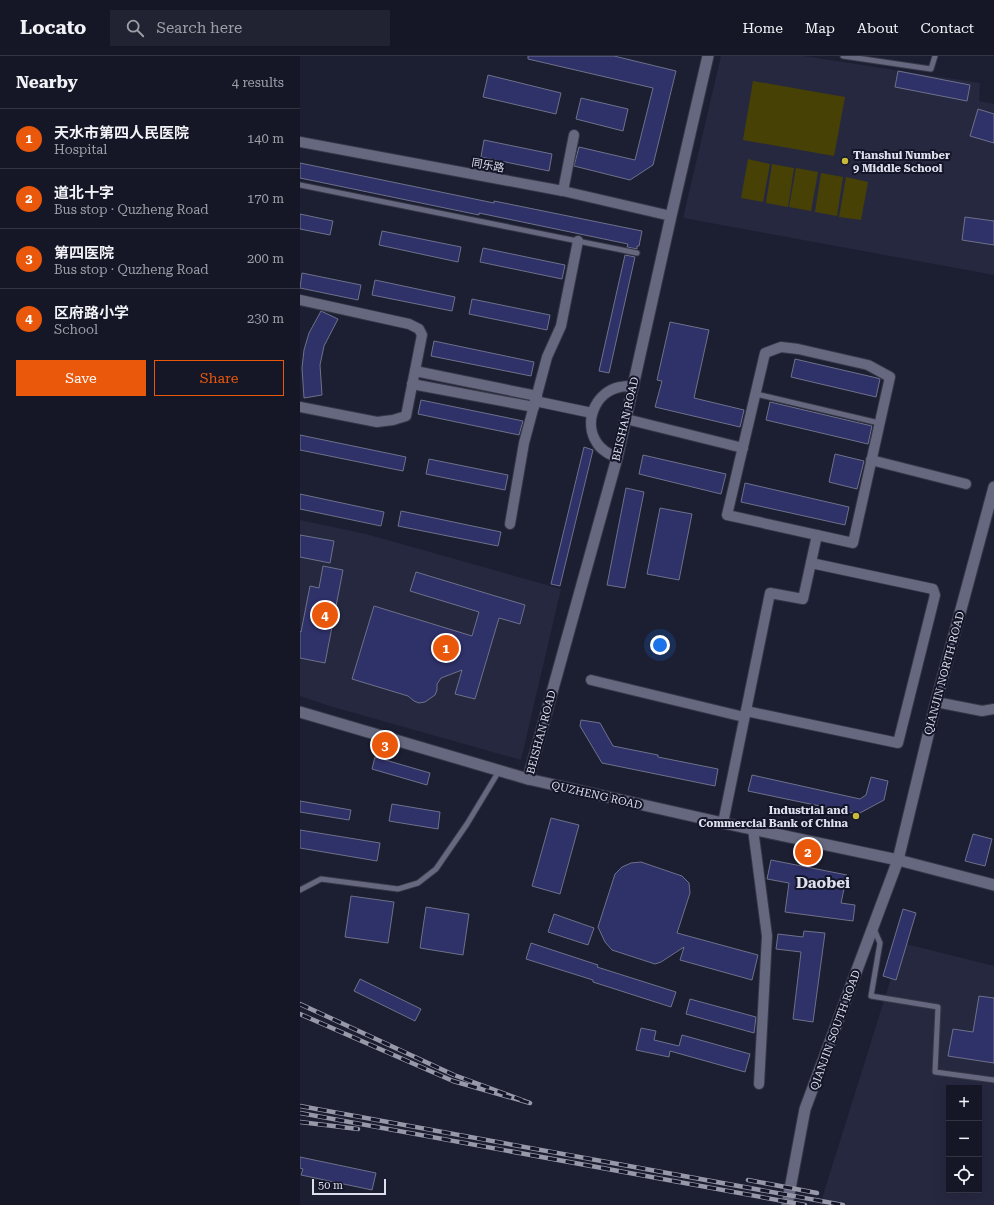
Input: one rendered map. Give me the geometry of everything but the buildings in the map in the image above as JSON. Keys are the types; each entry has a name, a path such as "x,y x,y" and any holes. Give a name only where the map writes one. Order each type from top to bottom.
{"main road":[{"name":"BEISHAN ROAD","path":"528,779 617,458 670,216 708,56"},
{"name":"QIANJIN NORTH ROAD","path":"898,860 936,702 994,489"},
{"name":"QUZHENG ROAD","path":"300,712 528,779 723,823 898,860 994,885"},
{"name":"QIANJIN SOUTH ROAD","path":"787,1205 805,1109 898,860"}],"street":[{"path":"562,191 574,135"},
{"name":"同乐路","path":"300,142 562,191 670,216"},
{"path":"510,524 524,444 547,357 561,326 578,241"},
{"path":"300,300 409,324 419,328 422,335 406,416 393,420 377,422 300,407"},
{"path":"781,347 798,349 868,365 890,377 853,543 727,515 756,394 765,353 781,347"},
{"path":"415,371 535,401 592,413"},
{"path":"412,384 535,401"},
{"path":"617,458 606,452 597,444 592,433 592,413 600,398 609,391 621,387 633,386"},
{"path":"626,419 743,448"},
{"path":"871,460 966,484"},
{"path":"723,823 770,593 804,600 817,535"},
{"path":"591,680 745,714 898,743 935,595 933,589 811,563"},
{"path":"936,702 982,711 994,709"},
{"path":"753,829 767,936 759,1084"}],"lane":[{"path":"843,56 931,69 935,56"},
{"path":"300,185 637,253"},
{"path":"756,394 879,423"},
{"path":"300,890 321,879 398,889 418,883 436,869 467,824 499,771"},
{"path":"873,928 880,943 871,996 938,1008 935,1072 994,1080"}],"shaded area":[{"name":"Tianshui Number 9 Middle School","path":"721,56 804,56 980,83 979,101 994,104 994,275 683,218"},
{"path":"753,81 845,97 834,156 743,140"},
{"path":"748,159 770,164 763,202 741,198"},
{"path":"772,164 794,168 788,207 766,203"},
{"path":"796,168 818,172 811,211 789,207"},
{"path":"821,173 843,177 837,216 815,212"},
{"path":"846,177 868,182 861,220 839,217"},
{"path":"300,520 366,534 561,589 521,760 333,707 300,696"},
{"path":"902,943 994,966 994,1205 820,1205"}],"railway":[{"path":"300,1004 454,1075 530,1103 453,1081 300,1014"},
{"path":"300,1106 843,1205"},
{"path":"300,1113 805,1205"},
{"path":"300,1122 358,1129"},
{"path":"748,1180 817,1193"}],"place":[{"name":"Tianshui Number 9 Middle School","path":"845,161"},
{"name":"区府路小学","path":"325,615"},
{"name":"天水市第四人民医院","path":"446,648"},
{"name":"第四医院","path":"385,745"},
{"name":"Industrial and Commercial Bank of China","path":"856,816"},
{"name":"道北十字","path":"808,852"}],"district":[{"name":"Daobei","path":"823,883"}]}
